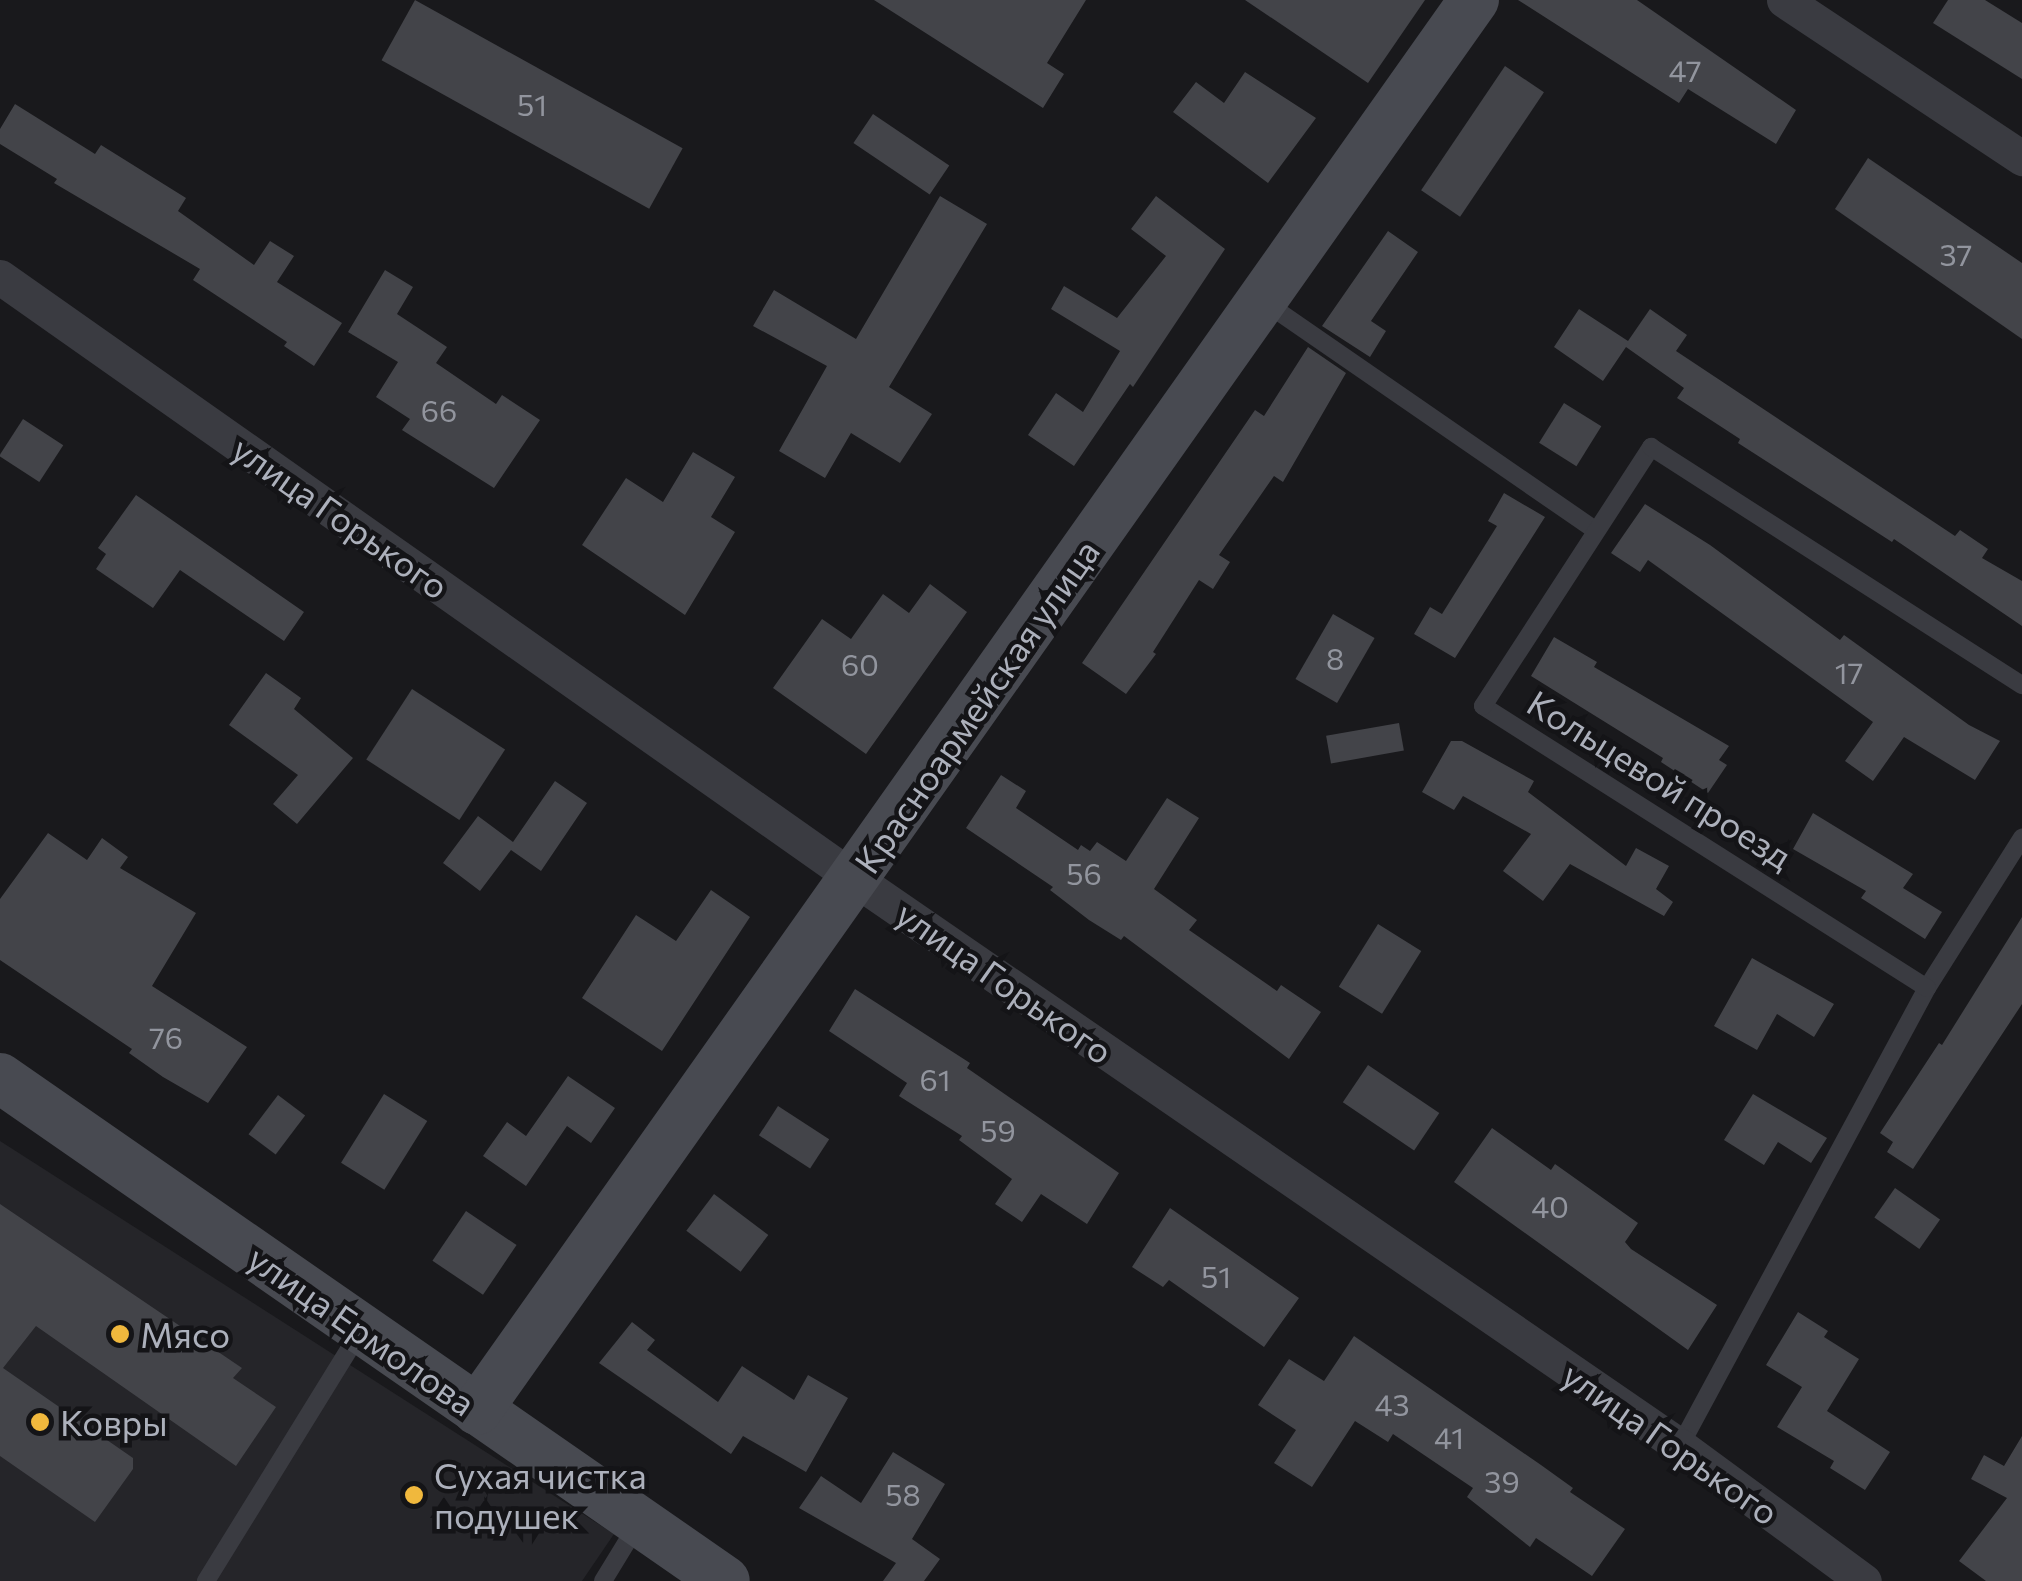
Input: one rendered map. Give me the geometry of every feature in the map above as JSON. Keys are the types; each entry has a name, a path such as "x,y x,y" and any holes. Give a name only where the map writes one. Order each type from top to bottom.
{"street":[{"name":"Красноармейская улица","path":"477,1410 1474,0"},
{"path":"1784,0 2022,158"},
{"name":"улица Горького","path":"0,277 855,879 1680,1446 1864,1581"},
{"name":"улица Ермолова","path":"0,1078 725,1581"}],"lane":[{"path":"1262,300 1595,530"},
{"name":"Кольцевой проезд","path":"1927,988 1483,706 1651,447 2022,685"},
{"path":"1680,1446 1927,988 2022,838"},
{"path":"206,1581 361,1330"},
{"path":"602,1581 639,1522"}],"shaded area":[{"path":"0,1141 614,1534 582,1581 0,1581"}],"building":[{"path":"415,0 683,148 649,209 382,60"},
{"path":"874,0 1086,0 1047,63 1064,74 1043,108"},
{"path":"1245,0 1425,0 1368,83"},
{"path":"1518,0 1637,0 1796,110 1776,144 1688,89 1679,103"},
{"path":"1948,0 1985,0 2022,23 2022,79 1933,23"},
{"path":"1505,66 1544,92 1460,217 1421,190"},
{"path":"1245,72 1316,118 1268,183 1173,112 1196,82 1224,103"},
{"path":"15,104 95,154 101,145 186,198 178,211 254,265 270,241 294,256 277,282 342,323 314,366 284,346 287,342 193,280 200,269 54,183 57,179 0,144 0,129"},
{"path":"873,114 949,165 930,194 853,143"},
{"path":"1868,158 2022,263 2022,339 1835,209"},
{"path":"940,196 987,224 889,387 932,414 900,463 851,433 825,478 779,451 827,366 753,326 774,290 856,339"},
{"path":"1156,196 1225,249 1133,387 1130,384 1074,466 1028,435 1056,393 1083,412 1120,351 1051,309 1064,286 1117,318 1166,256 1131,229"},
{"path":"1388,231 1418,252 1371,321 1386,331 1370,357 1322,326"},
{"path":"385,270 413,287 397,314 447,347 436,363 496,404 502,395 540,420 494,488 402,430 410,419 376,397 398,362 348,332"},
{"path":"1579,309 1628,341 1650,309 1687,335 1676,351 1955,536 1960,530 1988,549 1982,558 2022,581 2022,626 1894,539 1892,542 1738,443 1740,439 1677,398 1684,388 1626,347 1603,381 1554,347"},
{"path":"1308,347 1346,373 1283,482 1274,476 1219,555 1230,562 1213,589 1199,580 1153,652 1156,654 1126,694 1082,663 1255,410 1264,416"},
{"path":"1564,403 1601,426 1576,466 1539,443"},
{"path":"23,419 63,445 39,482 0,457"},
{"path":"693,452 735,477 711,517 735,532 685,615 582,545 626,478 663,502"},
{"path":"1504,493 1545,517 1455,658 1414,634 1430,607 1442,614 1497,526 1488,521"},
{"path":"136,495 304,612 284,641 180,570 153,608 96,569 106,554 98,548"},
{"path":"1645,504 1710,545 1840,640 1844,635 1969,725 2000,741 1975,780 1904,737 1873,781 1845,761 1873,722 1648,560 1640,572 1611,553"},
{"path":"930,584 967,612 866,754 773,688 822,619 851,639 883,594 909,613"},
{"path":"1333,614 1375,638 1337,703 1296,679"},
{"path":"1554,637 1597,662 1594,667 1729,746 1719,760 1727,765 1708,793 1661,762 1663,758 1531,676"},
{"path":"266,673 301,698 294,709 353,758 297,824 273,804 298,775 229,725"},
{"path":"412,689 505,749 459,820 366,759"},
{"path":"1399,723 1404,751 1331,763 1326,736"},
{"path":"1451,741 1462,741 1534,781 1528,792 1626,866 1636,848 1669,866 1656,889 1673,902 1664,916 1570,864 1543,901 1503,871 1531,834 1463,796 1454,810 1422,792"},
{"path":"1001,775 1026,791 1016,808 1078,850 1081,845 1090,851 1097,842 1126,861 1167,798 1199,818 1154,889 1197,920 1189,930 1277,991 1281,985 1321,1012 1289,1059 1124,936 1121,940 1089,920 1050,890 1053,887 966,828"},
{"path":"555,781 587,803 541,871 511,850 480,891 443,863 478,816 513,842"},
{"path":"1813,813 1913,874 1903,888 1942,912 1925,939 1861,898 1866,891 1793,849"},
{"path":"48,833 87,860 102,838 128,857 120,868 196,913 152,986 247,1047 208,1103 163,1077 129,1053 132,1049 0,960 0,899"},
{"path":"711,890 750,917 662,1051 582,998 636,915 676,941"},
{"path":"2022,917 2022,1004 1913,1169 1887,1152 1893,1142 1880,1133 1939,1043 1942,1045"},
{"path":"1378,924 1421,951 1382,1014 1339,987"},
{"path":"1752,958 1834,1004 1814,1037 1777,1014 1757,1050 1714,1026"},
{"path":"855,989 970,1063 967,1068 1119,1173 1087,1224 1041,1194 1022,1222 995,1204 1012,1179 959,1140 962,1136 899,1096 907,1083 829,1031"},
{"path":"1368,1065 1439,1113 1414,1150 1343,1102"},
{"path":"568,1076 615,1108 591,1143 567,1126 526,1186 483,1156 507,1122 526,1136"},
{"path":"384,1094 427,1121 384,1190 341,1163"},
{"path":"1753,1094 1827,1138 1811,1163 1778,1142 1764,1165 1724,1140"},
{"path":"278,1095 305,1115 276,1155 249,1134"},
{"path":"778,1106 829,1139 810,1169 759,1135"},
{"path":"1492,1128 1551,1170 1555,1164 1638,1223 1625,1242 1631,1249 1717,1305 1688,1350 1454,1182"},
{"path":"1895,1188 1940,1220 1919,1249 1874,1217"},
{"path":"714,1194 768,1235 741,1272 686,1231"},
{"path":"0,1204 242,1368 233,1378 276,1407 236,1466 36,1326 3,1368 133,1458 133,1469 95,1522 0,1456"},
{"path":"1170,1208 1299,1298 1264,1347 1169,1280 1163,1287 1132,1267"},
{"path":"466,1211 517,1245 483,1295 432,1261"},
{"path":"1798,1312 1828,1331 1824,1337 1859,1359 1827,1411 1890,1452 1865,1490 1830,1468 1834,1461 1777,1427 1802,1387 1766,1365"},
{"path":"632,1322 655,1340 647,1350 718,1402 742,1366 794,1400 808,1375 848,1398 806,1472 743,1436 731,1454 599,1363"},
{"path":"1354,1336 1541,1465 1573,1488 1570,1492 1625,1529 1592,1576 1536,1538 1530,1547 1467,1497 1473,1488 1393,1434 1388,1442 1355,1421 1312,1487 1274,1463 1296,1430 1258,1405 1289,1359 1324,1381"},
{"path":"2022,1436 2022,1581 1986,1581 1959,1561 2007,1498 1971,1479 1984,1455 2004,1466"},
{"path":"893,1452 945,1484 912,1539 940,1559 924,1581 883,1581 896,1563 799,1508 821,1476 861,1503"}],"place":[{"name":"Мясо","path":"120,1334"},
{"name":"Ковры","path":"40,1422"},
{"name":"Сухая чистка подушек","path":"414,1495"}]}
